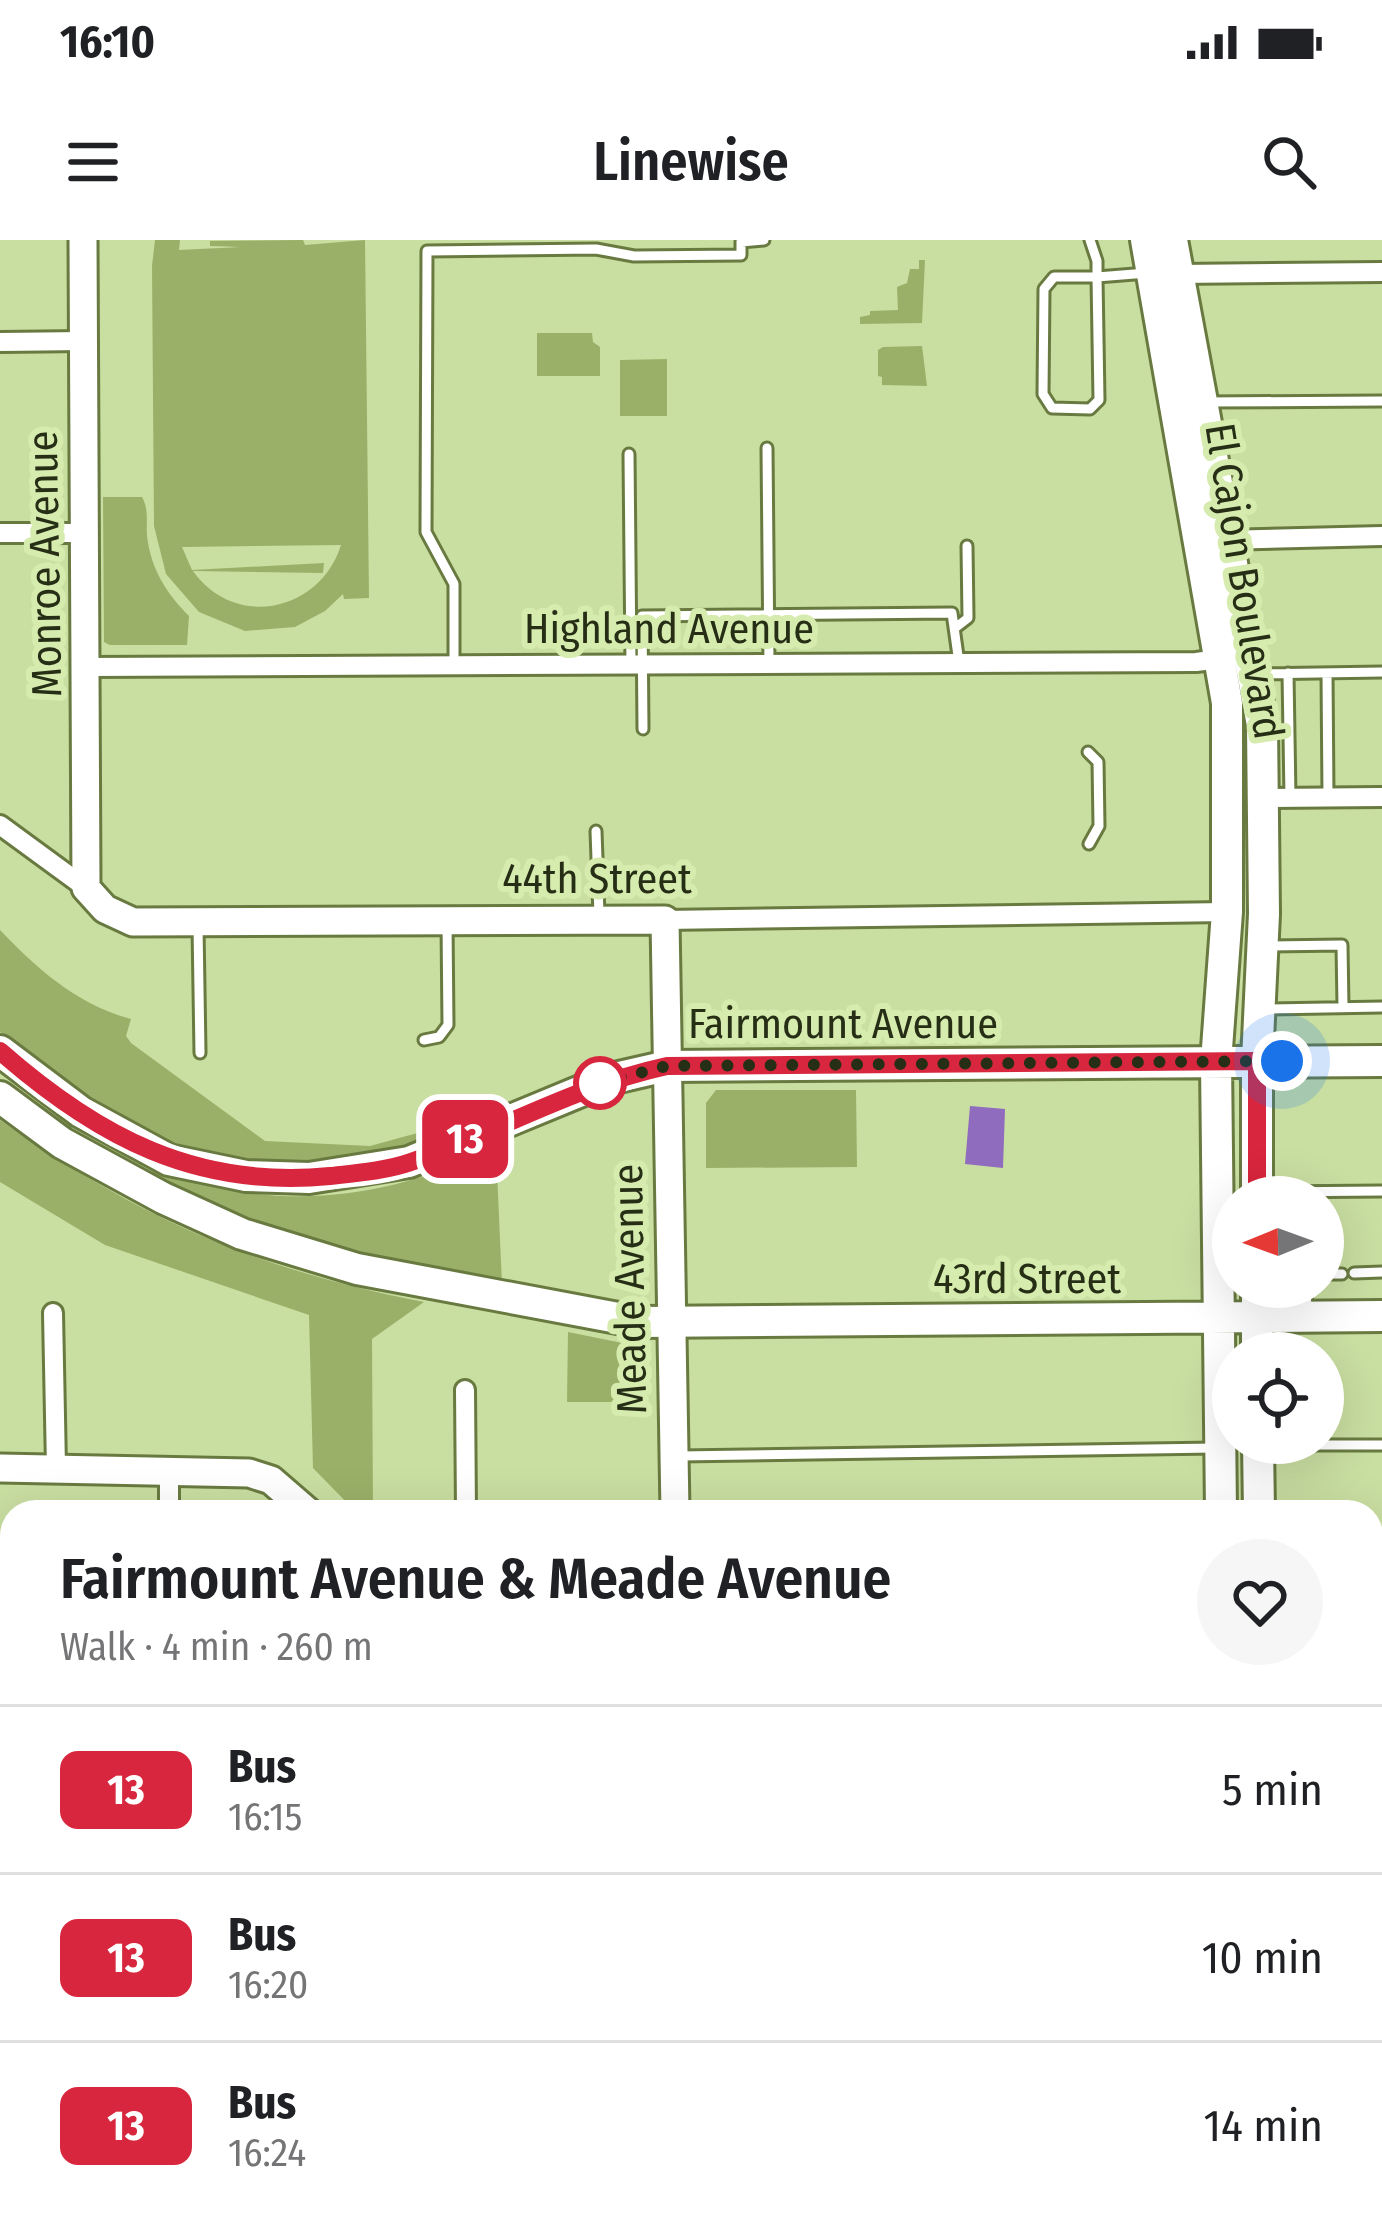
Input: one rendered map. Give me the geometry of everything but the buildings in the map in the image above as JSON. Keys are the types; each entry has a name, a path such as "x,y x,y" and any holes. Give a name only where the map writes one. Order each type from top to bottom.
{"main road":[{"name":"El Cajon Boulevard","path":"1146,240 1165,273 1212,541 1242,663 1276,725 1278,798 1258,1010 1257,1176"},
{"name":"El Cajon Boulevard","path":"1172,240 1163,275 1176,330 1190,346 1200,402 1212,541"},
{"name":"El Cajon Boulevard","path":"1220,1332 1216,1062 1228,912 1227,703 1242,663"},
{"path":"1230,759 1250,794 1278,798"},
{"path":"1228,912 1244,916 1247,952 1262,956"},
{"name":"Fairmount Avenue","path":"0,1051 81,1112 170,1160 246,1176 309,1178 410,1162 610,1078 667,1066 1382,1061"},
{"path":"0,1097 62,1142 163,1198 242,1234 357,1269 672,1324"},
{"path":"1257,1308 1257,1332"},
{"name":"43rd Street","path":"672,1324 1257,1319 1289,1308"},
{"name":"43rd Street","path":"1339,1308 1382,1316"},
{"name":"El Cajon Boulevard","path":"1221,1464 1221,1500"},
{"path":"1258,1464 1259,1500"}],"street":[{"name":"Monroe Avenue","path":"82,240 86,888"},
{"path":"1165,273 1382,272"},
{"path":"0,342 84,341"},
{"path":"0,533 86,533"},
{"path":"1212,541 1382,536"},
{"name":"Highland Avenue","path":"87,668 1242,663"},
{"path":"1278,798 1382,796"},
{"name":"44th Street","path":"0,825 86,888 105,909 134,922 1228,912"},
{"name":"Meade Avenue","path":"665,920 675,1500"},
{"path":"53,1313 56,1468"},
{"path":"465,1390 466,1500"},
{"path":"0,1468 249,1473 271,1480 294,1500"},
{"path":"169,1472 170,1500"}],"lane":[{"path":"454,666 454,584 426,532 427,251 527,245 634,256 741,255 741,242 764,240"},
{"path":"1090,240 1097,261 1097,277 1099,400 1090,409 1052,408 1043,394 1044,289 1054,277 1097,277 1165,273"},
{"path":"1200,402 1382,401"},
{"path":"767,448 769,664"},
{"path":"629,454 643,729"},
{"path":"956,628 968,618 967,546"},
{"path":"637,664 642,616 769,612 952,613 959,663"},
{"path":"1242,663 1288,673 1382,672"},
{"path":"1276,725 1288,673"},
{"path":"1327,673 1328,797"},
{"path":"1088,752 1098,762 1099,826 1089,844"},
{"path":"596,831 599,920"},
{"path":"424,1040 439,1037 448,1020 446,921"},
{"path":"198,922 200,1053"},
{"path":"1262,956 1342,945 1342,1007"},
{"path":"1258,1010 1382,1007"},
{"path":"1344,1192 1382,1191"},
{"path":"1344,1274 1382,1272"},
{"path":"1344,1445 1382,1445"},
{"path":"674,1456 1212,1448"}],"green space":[{"path":"155,240 180,240 179,250 241,247 210,246 210,241 303,240 305,245 365,240 369,598 344,599 343,594 325,611 295,627 245,631 199,612 166,574 154,526","holes":["341,545 330,568 296,598 253,606 211,590 193,571 323,573 324,563 192,570 182,547"]},
{"path":"919,260 925,260 922,323 860,324 860,317 870,311 898,310 897,287 907,283 910,269 919,269"},
{"path":"537,333 592,333 600,347 600,376 537,376"},
{"path":"922,346 927,386 882,385 878,350"},
{"path":"667,359 667,416 620,416 620,360"},
{"path":"103,497 142,497 156,570 189,616 187,645 104,642"},
{"path":"0,930 60,984 93,1005 131,1019 126,1036 131,1043 265,1141 370,1146 476,1117 479,1123 410,1148 284,1167 225,1159 169,1142 105,1109 0,1032"},
{"path":"716,1090 856,1090 857,1167 706,1168 706,1103"},
{"path":"0,1120 102,1186 202,1236 307,1274 424,1302 372,1339 373,1500 344,1500 313,1468 309,1315 105,1245 0,1182"},
{"path":"496,1149 502,1284 389,1263 232,1216 150,1179 153,1171 243,1192 327,1195 410,1181"},
{"path":"568,1332 647,1348 648,1402 567,1402"}],"shaded area":[{"path":"970,1106 1005,1109 1003,1168 965,1164"}],"bus line":[{"name":"13","path":"0,1051 81,1112 170,1160 210,1172 309,1178 410,1162 610,1078 667,1066 1257,1061 1257,1176"}],"route":[{"path":"600,1083 667,1066 1282,1061"}]}
